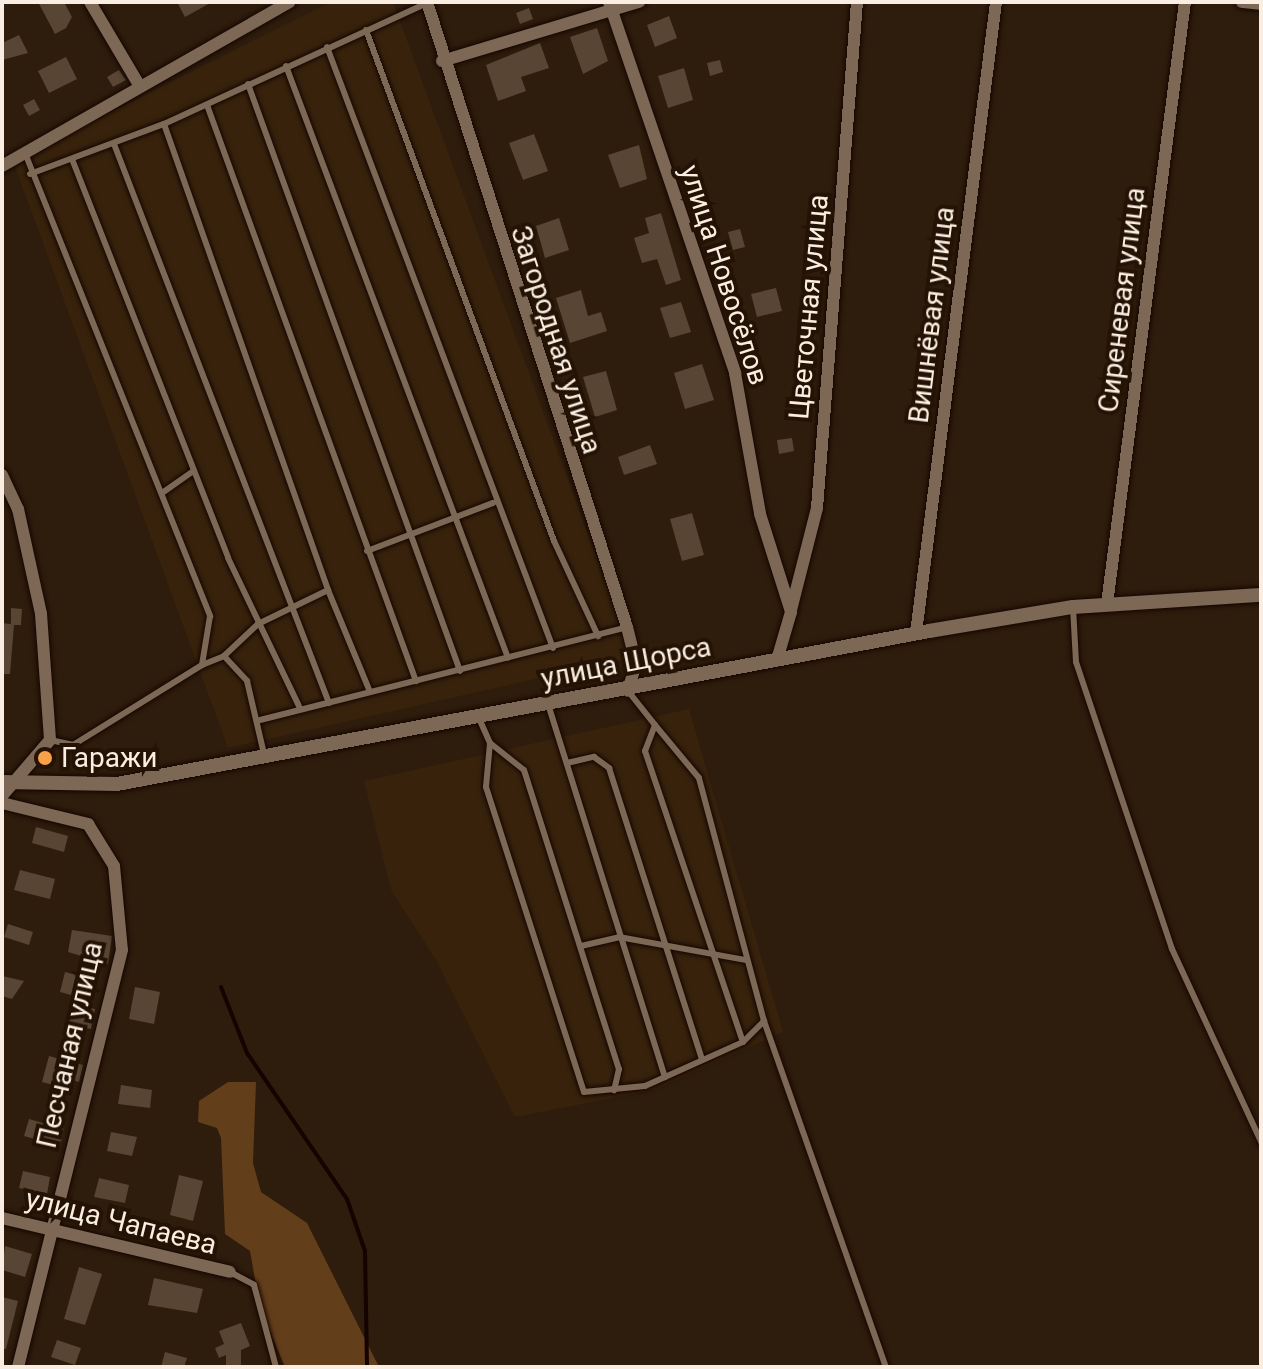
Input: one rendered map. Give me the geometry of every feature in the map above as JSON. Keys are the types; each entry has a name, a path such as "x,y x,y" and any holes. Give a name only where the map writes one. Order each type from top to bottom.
{"street":[{"path":"90,2 139,85"},
{"name":"Загородная улица","path":"428,2 442,61 627,627 636,664 628,691"},
{"path":"442,61 609,6 639,2"},
{"name":"Цветочная улица","path":"791,612 817,508 857,2"},
{"name":"Вишнёвая улица","path":"916,633 996,2"},
{"name":"Сиреневая улица","path":"1107,604 1185,2"},
{"path":"1242,2 1261,4"},
{"path":"2,166 24,149 281,4"},
{"name":"улица Новосёлов","path":"609,6 735,373 760,514 791,612"},
{"path":"2,475 18,509 41,614 50,740 3,787"},
{"name":"улица Щорса","path":"3,787 117,784 264,754 628,691 916,633 1073,607 1261,595"},
{"path":"777,660 791,612"},
{"name":"Песчаная улица","path":"2,803 88,824 114,866 122,950 18,1367"},
{"name":"улица Чапаева","path":"2,1218 230,1272"}],"lane":[{"path":"30,174 164,124 428,2"},
{"path":"366,30 554,541 598,636"},
{"path":"327,47 493,503 553,648"},
{"path":"286,66 452,521 508,658"},
{"path":"248,84 460,671"},
{"path":"207,105 416,681"},
{"path":"164,124 328,590 370,692"},
{"path":"114,144 289,607 329,703"},
{"path":"24,149 30,174 210,616 202,665"},
{"path":"72,159 194,471 258,624 275,645 299,706"},
{"path":"162,493 194,471"},
{"path":"367,551 411,538 493,503"},
{"path":"50,740 73,745 202,665 224,656 258,624 328,590"},
{"path":"1073,607 1076,662 1172,949 1261,1142"},
{"path":"260,720 299,706 329,703 627,627"},
{"path":"224,656 247,681 260,720 264,754"},
{"path":"628,691 699,778 745,960 764,1021 886,1367"},
{"path":"548,704 665,1077"},
{"path":"478,716 490,743 524,770 619,1069 614,1090"},
{"path":"655,725 645,751 710,953 743,1042"},
{"path":"490,743 486,787 584,1092 614,1090 665,1077 743,1042 764,1021"},
{"path":"567,763 594,757 609,768 702,1060"},
{"path":"581,946 619,937 745,960"},
{"path":"230,1272 254,1285 276,1367"}],"shaded area":[{"path":"331,2 393,2 633,657 228,748 13,161"},
{"path":"689,709 783,1032 654,1090 515,1117 436,960 391,890 364,781"},
{"path":"228,1082 256,1082 253,1163 261,1192 307,1223 379,1367 285,1367 260,1307 250,1251 225,1234 221,1138 217,1128 198,1122 199,1101"}],"building":[{"path":"38,2 64,2 72,17 66,28 55,34"},
{"path":"177,2 212,2 185,17"},
{"path":"529,8 533,19 520,24 516,13"},
{"path":"669,16 677,38 655,47 647,25"},
{"path":"597,28 608,61 583,74 570,37"},
{"path":"19,35 28,53 2,60 2,43"},
{"path":"540,43 549,68 521,77 526,91 498,101 486,65"},
{"path":"66,57 77,79 49,93 38,71"},
{"path":"720,60 723,72 710,76 707,63"},
{"path":"684,68 693,100 668,108 658,76"},
{"path":"119,70 126,80 113,87 107,77"},
{"path":"34,99 40,110 29,116 23,105"},
{"path":"534,134 548,171 523,180 509,143"},
{"path":"639,145 647,179 620,188 608,155"},
{"path":"661,213 681,280 666,285 657,259 642,263 634,238 649,233 645,218"},
{"path":"559,218 569,250 545,258 536,226"},
{"path":"740,229 745,247 733,250 728,232"},
{"path":"776,288 782,311 757,317 751,294"},
{"path":"581,290 588,316 601,312 607,331 570,343 556,298"},
{"path":"681,302 691,332 670,338 660,308"},
{"path":"702,364 714,400 685,409 674,373"},
{"path":"606,371 617,410 595,417 583,377"},
{"path":"792,438 794,451 779,454 777,440"},
{"path":"650,445 657,464 624,475 618,457"},
{"path":"692,513 704,555 682,561 670,519"},
{"path":"11,608 22,609 21,625 14,625 10,674 2,674 2,623 11,624"},
{"path":"36,827 68,836 64,852 32,843"},
{"path":"20,870 55,879 50,899 14,890"},
{"path":"8,924 33,932 29,945 4,937"},
{"path":"72,930 112,936 108,964 68,952"},
{"path":"65,972 76,975 71,995 60,992"},
{"path":"2,976 24,981 12,999 2,996"},
{"path":"135,987 160,992 154,1024 129,1019"},
{"path":"73,1004 95,1009 91,1029 69,1024"},
{"path":"49,1056 83,1065 79,1082 68,1079 65,1088 42,1082"},
{"path":"121,1085 152,1090 150,1108 118,1104"},
{"path":"29,1119 64,1129 60,1146 24,1136"},
{"path":"111,1132 137,1137 132,1156 107,1151"},
{"path":"23,1171 50,1177 47,1194 19,1188"},
{"path":"179,1175 203,1181 193,1221 170,1215"},
{"path":"99,1178 129,1185 125,1203 94,1197"},
{"path":"5,1246 32,1254 25,1277 2,1270"},
{"path":"79,1267 102,1274 85,1325 64,1319"},
{"path":"154,1278 203,1289 197,1313 148,1305"},
{"path":"2,1297 18,1301 6,1349 2,1349"},
{"path":"241,1323 250,1346 241,1350 241,1367 226,1367 226,1355 219,1358 215,1348 224,1344 219,1331"},
{"path":"57,1340 81,1348 75,1365 51,1357"},
{"path":"165,1352 187,1358 184,1367 161,1367"}],"waterway":[{"path":"221,987 247,1053 347,1199 365,1251 367,1367"}],"place":[{"name":"Гаражи","path":"45,758"}]}
